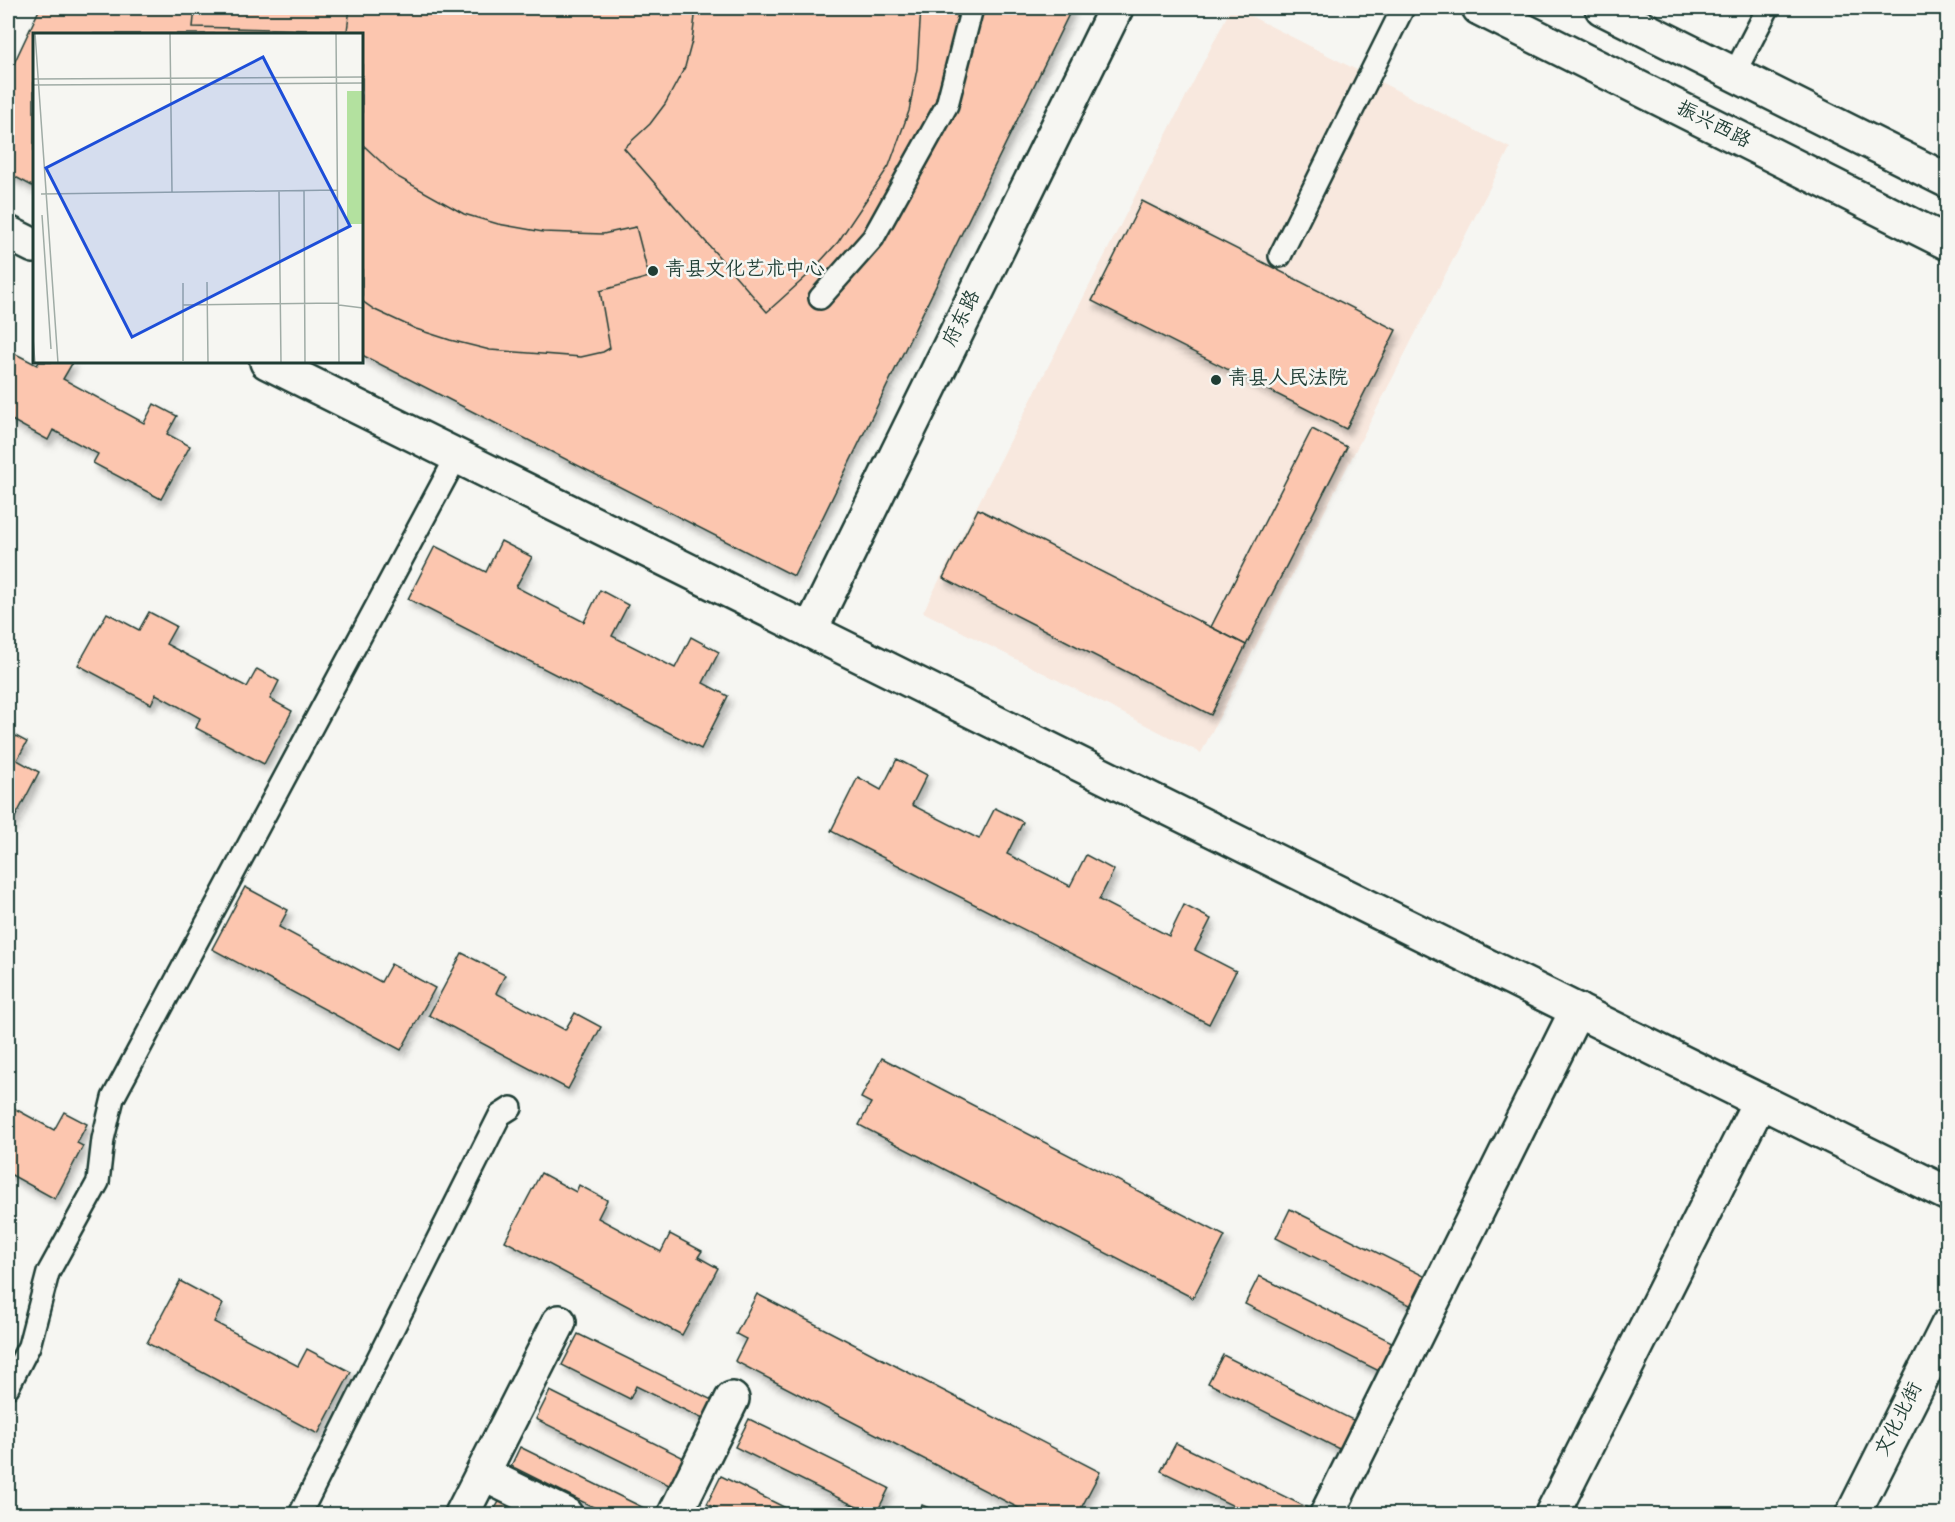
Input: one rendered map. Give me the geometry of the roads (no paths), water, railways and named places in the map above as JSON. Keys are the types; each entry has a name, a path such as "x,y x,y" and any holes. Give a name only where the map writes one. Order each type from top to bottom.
{"street":[{"name":"府东路","path":"810,631 1116,8"},
{"name":"振兴西路","path":"1479,8 1947,243"},
{"path":"1602,8 1947,181"},
{"path":"8,233 33,246"},
{"path":"269,363 1947,1194"},
{"path":"1327,1515 1577,1010"},
{"path":"1552,1515 1760,1101"},
{"path":"462,1515 559,1322"},
{"name":"文化北街","path":"1853,1515 1947,1325"},
{"path":"675,1515 732,1399"},
{"path":"483,1474 565,1515"}],"lane":[{"path":"820,298 873,238 941,115 946,105 972,8"},
{"path":"1280,256 1403,8"},
{"path":"1734,74 1768,8"},
{"path":"8,1387 29,1346 48,1273 98,1182 113,1098 457,456"},
{"path":"300,1515 500,1115 511,1108"}],"place":[{"name":"青县文化艺术中心","path":"653,271"},
{"name":"青县人民法院","path":"1216,380"}]}
